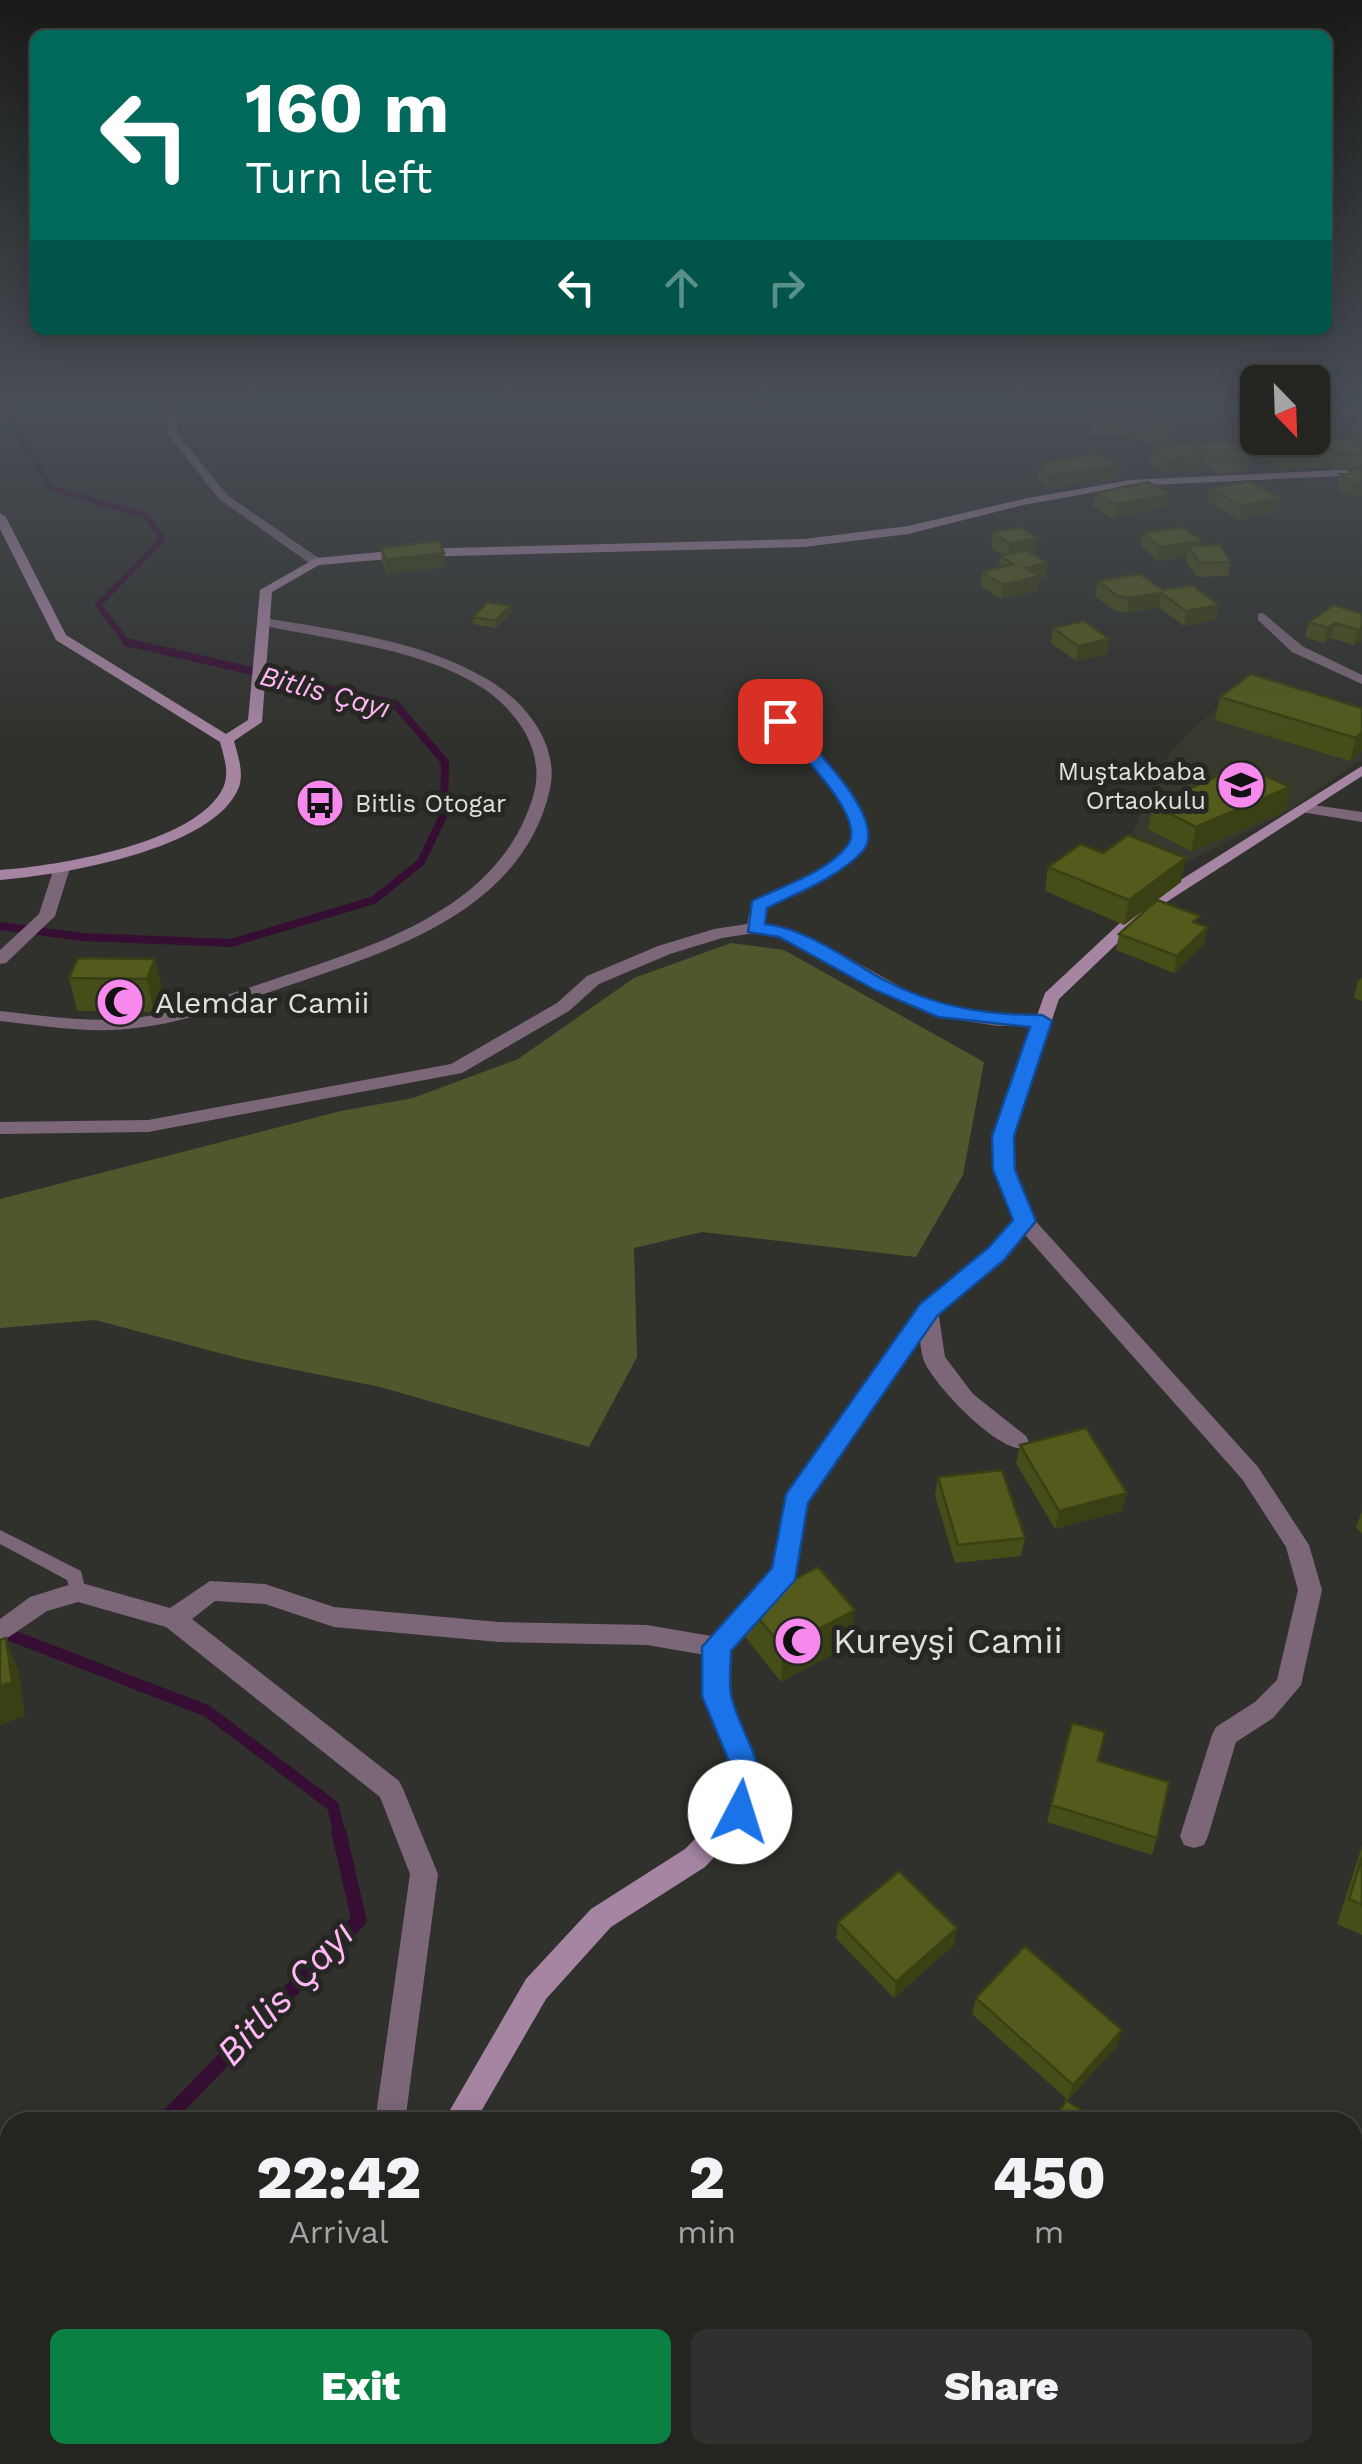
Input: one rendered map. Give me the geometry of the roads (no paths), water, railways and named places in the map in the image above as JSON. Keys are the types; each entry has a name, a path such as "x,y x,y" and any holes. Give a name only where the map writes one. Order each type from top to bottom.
{"main road":[{"path":"0,517 61,637 226,740 235,770 229,793 207,815 112,856 62,868 0,875"},
{"path":"226,740 255,722 266,630 266,590 316,562 412,554 804,543 908,530 969,517"},
{"path":"464,2112 536,1989 601,1918 695,1858 740,1812 748,1771 716,1696 716,1647 785,1572 796,1502 928,1310 996,1254 1024,1221 1004,1170 1003,1136 1051,998 1142,912 1362,770"}],"street":[{"path":"252,517 316,562"},
{"path":"1263,616 1296,648 1362,680"},
{"path":"0,1016 115,1025 188,1013 368,952 454,909 501,873 532,824 547,776 540,740 507,701 482,681 438,660 266,630"},
{"path":"755,928 758,905 828,870 857,847 861,833 854,807 780,721"},
{"path":"1306,808 1362,817"},
{"path":"5,955 47,916 62,868"},
{"path":"0,1128 148,1126 456,1068 564,1007 593,980 720,932 755,928 784,932 882,986 945,1013 998,1021 1042,1021"},
{"path":"1024,1221 1250,1473 1298,1545 1310,1590 1288,1686 1264,1710 1226,1735 1194,1836"},
{"path":"928,1310 934,1358 966,1400 1018,1442"},
{"path":"174,1619 210,1591 265,1594 334,1617 498,1632 647,1634 716,1647"},
{"path":"0,1633 39,1604 78,1592 174,1619 390,1789 424,1874 391,2112"}],"lane":[{"path":"0,1536 75,1576 78,1592"}],"waterway":[{"name":"Bitlis Çayı","path":"127,642 98,605 163,539 147,517"},
{"name":"Bitlis Çayı","path":"0,926 83,937 231,943 374,900 421,862 444,814 445,762 395,704 127,642"},
{"name":"Bitlis Çayı","path":"0,1631 207,1711 333,1806 340,1836"},
{"name":"Bitlis Çayı","path":"173,2112 359,1920 339,1833"}],"place":[{"name":"Muştakbaba Ortaokulu","path":"1241,785"},
{"name":"Bitlis Otogar","path":"320,803"},
{"name":"Alemdar Camii","path":"120,1002"},
{"name":"Kureyşi Camii","path":"798,1641"}]}
